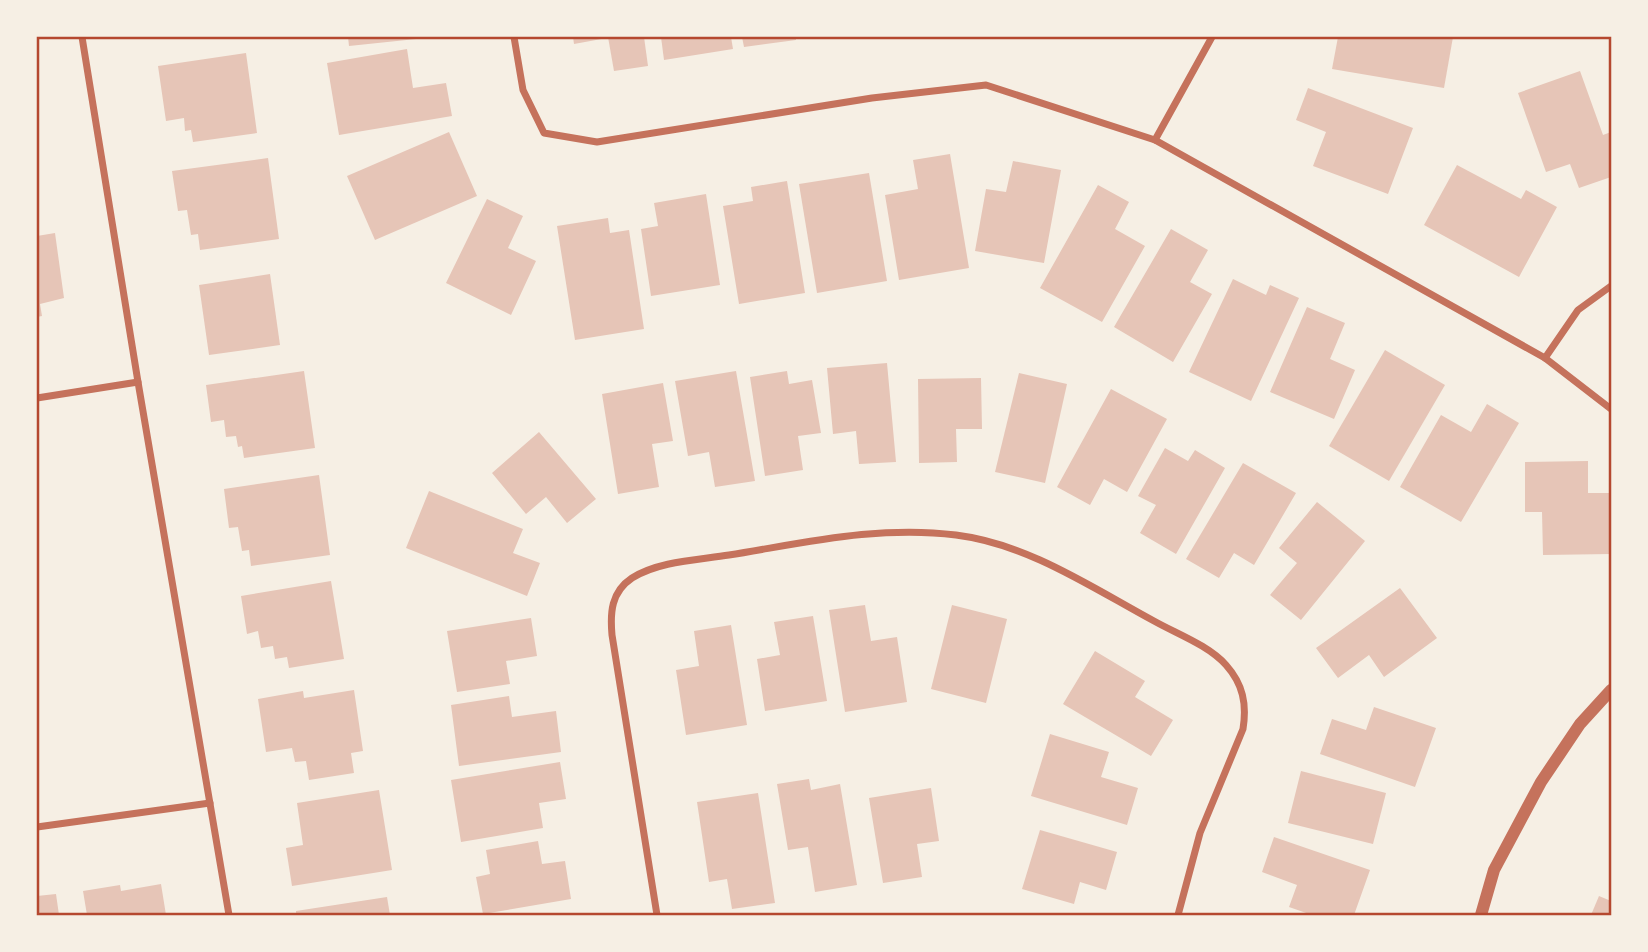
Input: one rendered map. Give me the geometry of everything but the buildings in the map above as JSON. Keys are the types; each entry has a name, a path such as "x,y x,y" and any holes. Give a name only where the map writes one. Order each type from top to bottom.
{"street":[{"path":"82,37 229,915"},
{"path":"514,37 523,90 544,133 597,142 872,98 986,85 1155,140 1545,358 1611,409"},
{"path":"1155,140 1212,37"},
{"path":"1545,358 1578,310 1611,286"},
{"path":"37,398 138,382"},
{"path":"657,915 612,635 612,603 620,588 632,578 664,566 852,535 923,532 990,541 1031,556 1200,646 1225,665 1237,680 1246,712 1243,729 1200,833 1178,915"},
{"path":"1481,915 1494,870 1541,782 1580,724 1611,690"},
{"path":"37,827 210,803"}]}
